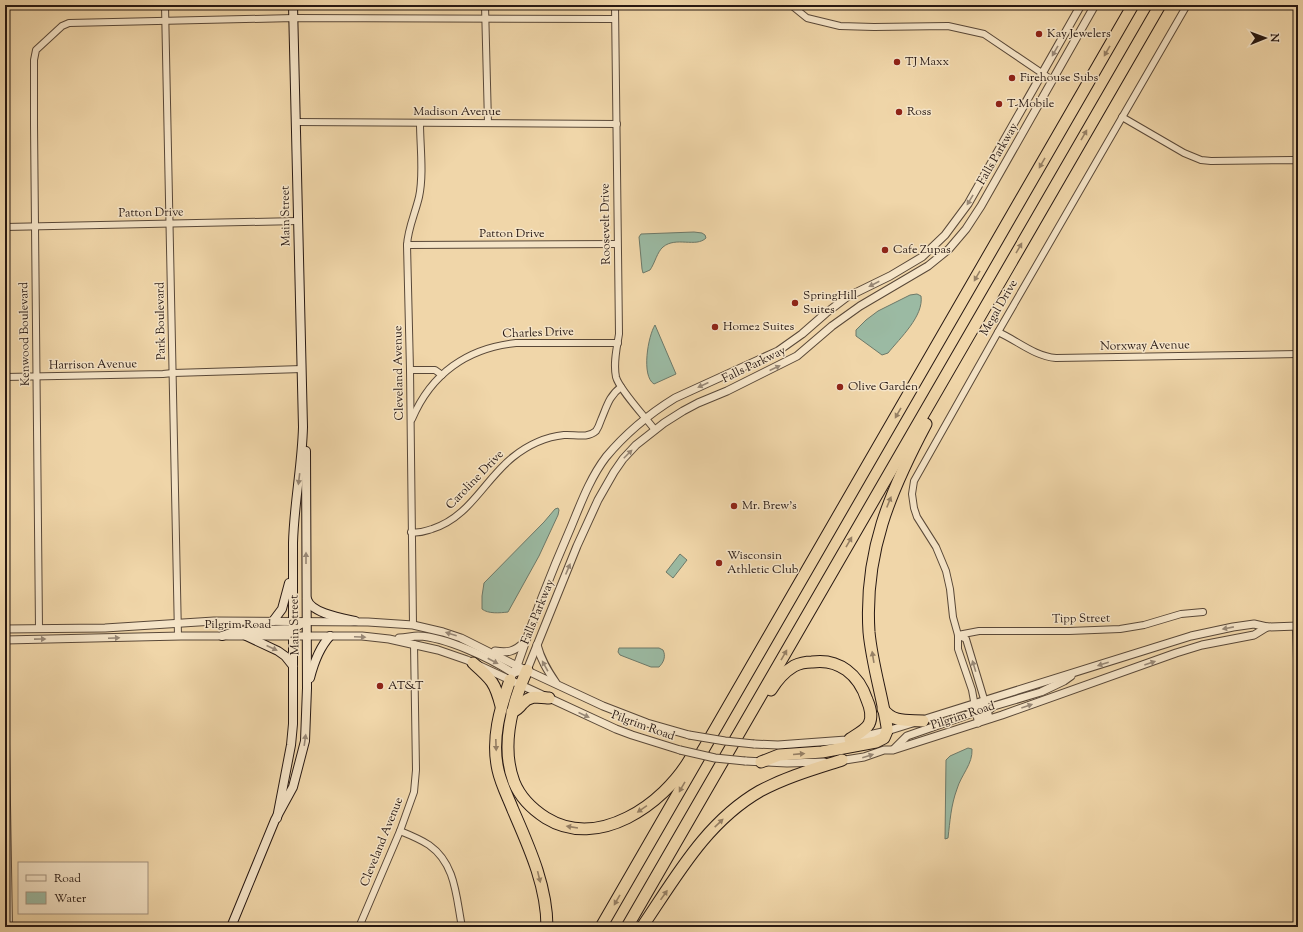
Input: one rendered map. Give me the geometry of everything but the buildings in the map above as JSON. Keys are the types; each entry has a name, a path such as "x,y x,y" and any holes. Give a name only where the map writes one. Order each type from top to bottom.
{"highway":[{"path":"601,927 1133,5"},
{"path":"627,927 1160,5"},
{"path":"761,762 779,755 822,752 872,744 884,738 887,731 873,662 869,631 870,576 878,534 884,514 903,466 1010,264"},
{"path":"515,680 509,739 510,762 516,786 523,797 539,813 551,821 564,826 586,828 601,827 618,822 640,811 663,793 686,766 785,596 827,535"},
{"path":"660,871 682,841 768,693 778,679 795,665 804,662 827,662 843,667 853,674 864,690 871,715 870,722 867,726 850,739"},
{"path":"473,663 490,678 497,692 501,706"},
{"path":"522,668 501,706 495,734 498,771 536,865 547,927"},
{"path":"512,712 529,698 549,698"},
{"path":"883,708 895,719 923,721"},
{"path":"642,927 701,841 732,810 752,796 776,783 803,772 842,760"}],"main road":[{"name":"Main Street","path":"277,818 289,757 293,724 293,526 303,446 293,5"},
{"name":"Main Street","path":"230,927 277,818 293,787 301,758 306,726 307,453 303,427"},
{"path":"274,621 282,609 292,568"},
{"path":"306,597 312,608 355,622"},
{"path":"222,636 236,631 292,629 306,621"},
{"path":"246,636 278,651 285,656 293,666"},
{"path":"307,688 313,666 319,652 323,644 330,636"},
{"path":"289,757 301,758"}],"street":[{"name":"Park Boulevard","path":"165,5 178,636"},
{"path":"485,5 488,123"},
{"name":"Roosevelt Drive","path":"615,5 618,276 618,343 615,369 621,386 655,430"},
{"path":"791,5 807,18 840,26 948,26 984,34 1052,80"},
{"name":"Falls Parkway","path":"522,668 526,640 552,570 592,479 615,447 628,433 646,418 675,398 778,351 848,297 890,276 922,257 945,235 968,204 1012,129 1081,5"},
{"name":"Falls Parkway","path":"522,668 538,645 577,546 603,490 623,459 636,445 670,418 797,356 832,326 860,306 928,266 949,249 966,229 981,206 1095,5"},
{"name":"Megal Drive","path":"978,723 971,687 958,649 958,635 953,617 946,571 936,547 915,512 912,489 914,481 998,332 1187,5"},
{"name":"Kenwood Boulevard","path":"39,628 34,60 35,53 43,44 62,26 67,24 166,20 294,18 614,19"},
{"path":"1122,117 1184,153 1201,160 1293,160 1298,162"},
{"name":"Madison Avenue","path":"296,122 616,124"},
{"name":"Cleveland Avenue","path":"413,625 407,245 410,225 420,189 420,123"},
{"name":"Patton Drive","path":"5,227 298,221"},
{"name":"Patton Drive","path":"407,245 617,244"},
{"name":"Norxway Avenue","path":"998,332 1034,353 1049,358 1298,354"},
{"name":"Charles Drive","path":"410,422 430,388 442,375 467,357 480,351 501,344 516,343 618,343"},
{"name":"Harrison Avenue","path":"5,377 155,375 173,373 302,369"},
{"path":"410,370 435,370 442,375"},
{"name":"Caroline Drive","path":"411,532 416,533 436,528 452,520 474,500 506,464 524,449 549,438 564,435 589,436 597,430 612,393 621,386"},
{"name":"Tipp Street","path":"958,635 979,631 1069,631 1120,629 1144,625 1181,614 1203,612"},
{"name":"Pilgrim Road","path":"5,628 75,628 214,621 274,621 307,636 362,636 389,639 438,650 473,663 515,680 549,698 632,736 680,750 715,758 745,761 815,763 864,757 884,750 893,750 990,719 1176,653 1254,635 1267,627"},
{"name":"Pilgrim Road","path":"306,621 413,625 449,634 487,650 522,668 639,721 689,734 725,741 778,745 850,739 975,708"},
{"name":"Pilgrim Road","path":"985,701 1191,636 1254,624 1267,627 1297,626"},
{"path":"1297,626 1298,693"},
{"path":"75,628 75,639"},
{"name":"Pilgrim Road","path":"5,640 246,636 292,629"},
{"name":"Megal Drive","path":"958,635 966,639 990,719"},
{"path":"389,639 419,636 448,642 492,660 515,680"},
{"path":"487,650 506,653 520,647 526,640"},
{"name":"Cleveland Avenue","path":"359,927 400,831 412,799 415,785 414,644"},
{"path":"538,645 545,668 557,684"},
{"path":"978,723 988,710 994,706 1041,692 1064,681 1075,672"},
{"path":"5,683 9,927"},
{"path":"893,750 907,736 975,708 985,701"},
{"path":"400,831 424,842 438,852 444,859 452,877 462,927"}],"water":[{"path":"702,233 706,238 697,242 674,242 668,244 661,249 650,270 643,273 639,237 641,234"},
{"path":"917,294 921,296 919,311 905,334 888,353 882,355 856,336 856,330 878,311 910,295"},
{"path":"655,325 676,374 654,384 650,380 648,373 647,356 652,330"},
{"path":"558,508 558,515 539,556 508,612 498,613 485,611 482,609 484,583 555,509"},
{"path":"680,554 687,560 673,578 666,572"},
{"path":"619,648 659,648 663,650 664,659 659,667 651,667 620,655 618,652"},
{"path":"968,748 972,749 971,760 959,784 953,801 948,838 945,839 946,760 950,756"}],"place":[{"name":"Kay Jewelers","path":"1039,34"},
{"name":"TJ Maxx","path":"897,62"},
{"name":"Firehouse Subs","path":"1012,78"},
{"name":"T-Mobile","path":"999,104"},
{"name":"Ross","path":"899,112"},
{"name":"Cafe Zupas","path":"885,250"},
{"name":"SpringHill Suites","path":"795,303"},
{"name":"Home2 Suites","path":"715,327"},
{"name":"Olive Garden","path":"840,387"},
{"name":"Mr. Brew's","path":"734,506"},
{"name":"Wisconsin Athletic Club","path":"719,563"},
{"name":"AT&T","path":"380,686"}]}
